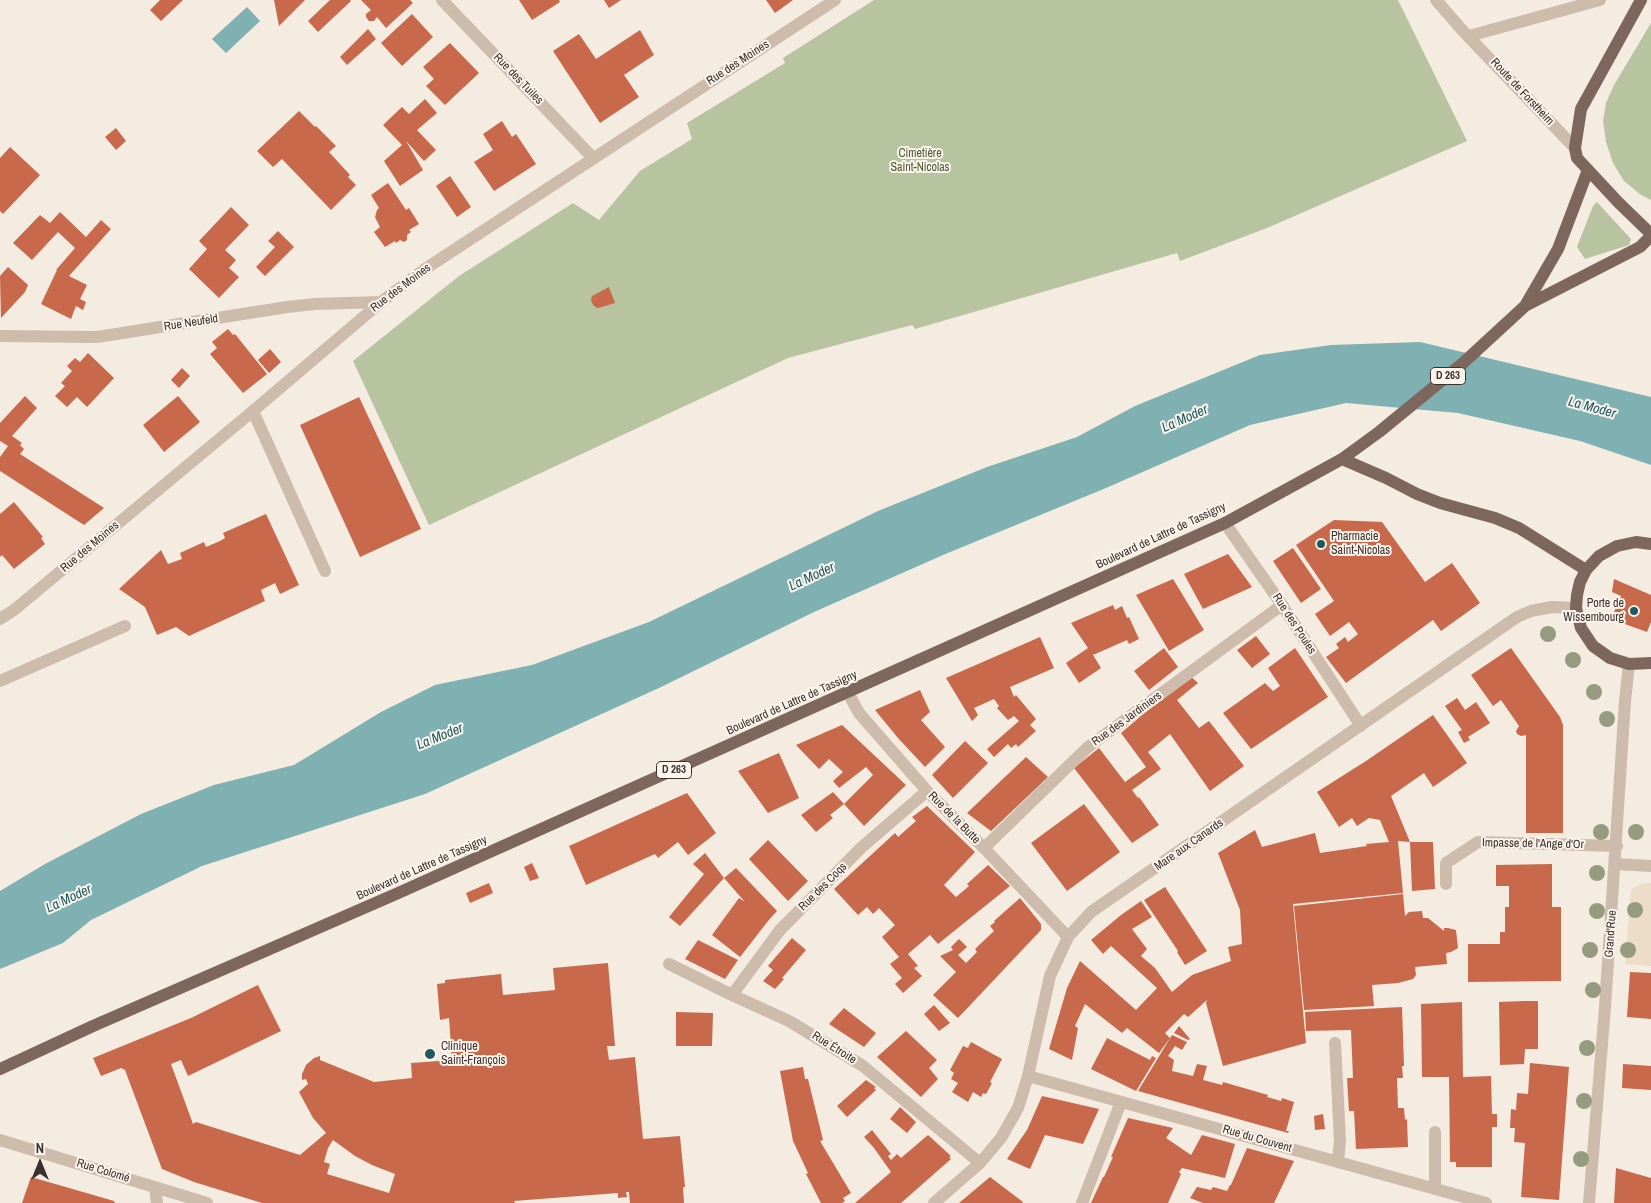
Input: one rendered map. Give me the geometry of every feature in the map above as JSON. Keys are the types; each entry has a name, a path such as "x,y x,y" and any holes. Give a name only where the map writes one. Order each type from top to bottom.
{"main road":[{"path":"1641,0 1581,109 1575,148 1577,158 1651,235"},
{"name":"D 263","path":"1342,459 1379,432 1462,364 1525,306 1558,249 1588,170"},
{"name":"D 263","path":"1525,306 1640,246 1651,235"},
{"path":"1342,459 1417,494 1495,518 1519,528 1586,570"},
{"name":"Boulevard de Lattre de Tassigny","path":"0,1069 93,1026 396,894 848,693 1225,522 1342,459"},
{"path":"1651,544 1636,542 1617,546 1599,556 1586,570 1577,595 1576,608 1581,628 1593,646 1610,658 1629,664 1651,663"}],"street":[{"name":"Rue des Tuiles","path":"442,0 593,158"},
{"name":"Rue des Moines","path":"0,619 22,603 253,411 381,302 425,270 593,158 835,0"},
{"name":"Route de Forstheim","path":"1436,0 1575,148"},
{"path":"1469,36 1600,0"},
{"name":"Rue Neufeld","path":"0,336 97,337 287,307 315,304 381,302"},
{"path":"253,411 325,571"},
{"name":"Rue des Poules","path":"1225,522 1361,726"},
{"name":"Rue des Jardiniers","path":"984,848 1088,747 1282,605"},
{"name":"Mare aux Canards","path":"934,1203 980,1163 1001,1138 1010,1123 1018,1108 1028,1076 1050,976 1068,936 1092,912 1516,617 1531,611 1552,607 1576,608"},
{"path":"0,681 125,626"},
{"name":"Grand'Rue","path":"1589,1203 1616,864 1625,701 1629,664"},
{"name":"Rue de la Butte","path":"848,693 859,713 927,791 1068,936"},
{"name":"Rue des Coqs","path":"732,995 780,930 862,847 927,791"},
{"name":"Impasse de l'Ange d'Or","path":"1446,884 1446,863 1478,842 1617,846"},
{"path":"1616,864 1651,866"},
{"name":"Rue Étroite","path":"669,964 789,1021 863,1066 980,1163"},
{"path":"1335,1043 1340,1140 1338,1162"},
{"name":"Rue du Couvent","path":"1028,1076 1486,1203"},
{"path":"1082,1203 1121,1102"},
{"path":"1435,1132 1435,1189"},
{"name":"Rue Colomé","path":"0,1140 207,1203"},
{"path":"155,1187 157,1203"}],"green space":[{"name":"Cimetière Saint-Nicolas","path":"874,0 1398,0 1467,141 1267,228 1180,261 1177,253 915,329 912,325 788,358 429,525 353,361 459,276 573,203 599,220 640,171 692,139 687,123 785,63 783,58"},
{"path":"1651,23 1651,200 1641,195 1624,181 1613,163 1606,142 1603,121 1606,103 1614,85"},
{"path":"1597,202 1631,239 1629,245 1585,259 1577,247 1593,206"}],"shaded area":[{"path":"1642,883 1651,883 1651,966 1625,964 1631,890"}],"water":[{"path":"247,7 260,21 226,53 212,39"},
{"name":"La Moder","path":"1420,342 1651,397 1651,465 1580,441 1458,413 1346,403 1250,425 1106,488 943,555 814,612 659,688 425,794 202,866 91,920 63,943 0,969 0,891 45,864 141,814 214,785 294,765 381,712 435,685 532,665 649,622 878,511 987,467 1077,437 1135,406 1260,355 1331,345"}],"building":[{"path":"160,0 183,0 161,21 150,10"},
{"path":"274,0 305,0 279,26"},
{"path":"330,0 351,1 318,32 308,21"},
{"path":"361,0 410,0 413,3 386,28 377,17 374,21 369,21 366,14 371,10"},
{"path":"519,0 559,0 560,2 532,20"},
{"path":"604,0 621,0 609,8"},
{"path":"766,0 793,0 775,13"},
{"path":"412,14 433,37 402,66 381,43"},
{"path":"368,29 376,39 347,65 340,57"},
{"path":"640,30 654,55 624,75 639,97 600,123 553,51 579,34 596,59"},
{"path":"450,43 479,73 445,105 426,86 434,79 423,67"},
{"path":"425,99 437,113 417,130 436,150 424,161 406,141 423,170 400,186 384,161 402,145 383,125 402,107 409,114"},
{"path":"299,111 336,146 329,152 350,175 348,177 356,185 331,210 282,159 273,167 257,151"},
{"path":"502,121 512,137 516,134 536,164 494,191 474,162 493,150 483,134"},
{"path":"116,128 126,141 116,150 105,137"},
{"path":"10,147 40,175 3,214 0,211 0,158"},
{"path":"450,176 471,207 457,217 436,186"},
{"path":"388,183 406,210 409,208 419,224 409,230 411,232 407,235 407,240 404,242 400,240 396,243 395,241 385,247 374,232 380,227 375,217 379,208 371,195"},
{"path":"231,207 249,225 225,250 236,260 229,268 239,277 219,298 189,269 207,249 199,241"},
{"path":"60,212 86,237 101,220 111,229 69,276 87,285 80,299 86,302 83,310 76,306 71,319 41,304 56,270 75,248 58,232 32,260 13,243 40,215 50,223"},
{"path":"278,231 294,247 265,276 256,267 275,247 268,241"},
{"path":"8,267 28,285 25,292 1,318 0,276"},
{"path":"609,287 615,303 597,308 593,305 592,296"},
{"path":"228,329 233,335 235,334 267,374 243,393 210,354 217,348 212,342"},
{"path":"270,349 281,362 269,373 258,360"},
{"path":"88,353 114,378 87,407 77,397 67,407 55,396 65,386 61,383 72,371 67,366 75,358 80,362"},
{"path":"182,368 190,376 179,388 171,380"},
{"path":"25,396 37,408 12,436 22,443 20,445 24,449 20,454 104,508 84,525 0,471 0,457 8,446 0,441 0,423"},
{"path":"178,396 200,422 164,452 143,425"},
{"path":"359,397 421,529 360,557 300,425"},
{"path":"14,502 43,537 41,538 45,544 14,569 2,555 0,557 0,514"},
{"path":"266,514 299,585 280,594 275,583 261,590 265,601 189,636 176,627 157,635 145,607 119,589 161,550 168,564 182,559 180,553 204,542 206,547 220,541 225,538 223,533"},
{"path":"1334,520 1382,522 1425,582 1452,563 1480,603 1441,631 1433,620 1346,683 1326,657 1339,648 1336,644 1345,637 1348,642 1358,634 1349,622 1330,636 1315,614 1334,601 1296,545"},
{"path":"1293,548 1321,589 1301,603 1273,561"},
{"path":"1228,554 1252,587 1203,609 1184,574"},
{"path":"1173,579 1204,630 1169,651 1136,595"},
{"name":"Porte de Wissembourg","path":"1614,579 1651,595 1651,622 1647,632 1611,619 1621,596 1612,592"},
{"path":"1113,605 1115,610 1122,606 1139,639 1129,644 1127,640 1093,655 1101,668 1079,683 1066,663 1088,648 1071,623"},
{"path":"1256,636 1270,654 1252,668 1237,650"},
{"path":"1040,637 1054,668 1010,687 1014,697 1016,695 1036,719 1030,725 1036,731 1018,747 1016,744 1011,748 1008,744 994,757 987,749 1019,721 1014,716 1008,720 997,708 999,706 994,699 974,708 978,715 972,721 946,678"},
{"path":"1164,648 1178,667 1149,690 1134,671"},
{"path":"1295,648 1328,697 1251,749 1223,713 1265,683 1273,691 1280,686 1268,668"},
{"path":"1511,648 1560,717 1563,725 1563,833 1526,833 1526,735 1521,736 1517,734 1516,731 1519,726 1501,700 1493,706 1471,675"},
{"path":"1189,675 1198,683 1177,700 1199,728 1209,721 1244,766 1210,791 1170,734 1148,752 1161,769 1132,790 1159,825 1132,843 1074,768 1099,748 1125,782 1146,767 1121,733"},
{"path":"920,690 930,712 921,720 945,747 925,767 875,710"},
{"path":"1457,698 1465,710 1476,702 1490,723 1468,737 1470,740 1464,743 1458,732 1462,730 1445,706"},
{"path":"1433,715 1467,763 1433,787 1424,773 1391,796 1410,842 1398,841 1403,893 1293,904 1306,1043 1223,1066 1206,1003 1207,1000 1188,1017 1184,1014 1165,1033 1170,1038 1159,1053 1127,1028 1122,1033 1085,1004 1075,1026 1078,1028 1072,1060 1049,1049 1067,988 1080,961 1136,1010 1157,988 1111,946 1103,954 1091,940 1141,901 1152,917 1132,929 1147,949 1141,956 1155,968 1172,992 1192,975 1231,961 1228,947 1242,944 1240,910 1218,853 1255,830 1262,847 1315,833 1320,853 1367,846 1366,844 1389,842 1380,820 1369,818 1357,826 1352,818 1339,827 1317,792"},
{"path":"842,725 906,785 864,826 844,804 873,775 866,767 839,788 833,781 843,772 829,759 819,769 796,745"},
{"path":"965,741 988,763 953,798 932,775"},
{"path":"779,753 799,798 768,813 738,771"},
{"path":"1026,757 1048,777 991,831 967,813"},
{"path":"833,792 844,804 830,815 833,818 816,832 801,815"},
{"path":"687,793 716,833 688,855 678,842 658,858 655,854 586,885 569,846"},
{"path":"1084,804 1120,852 1067,891 1031,843"},
{"path":"927,806 975,852 944,885 956,897 988,865 1010,886 938,944 930,935 908,954 918,966 914,968 922,976 903,993 895,984 902,978 890,964 899,957 882,937 895,925 879,908 873,914 867,907 858,915 834,889 895,833 898,837 916,821 912,817"},
{"path":"768,840 808,881 788,901 749,859"},
{"path":"1410,842 1433,842 1435,889 1412,891"},
{"path":"705,853 724,878 680,926 669,917 704,874 693,864"},
{"path":"532,863 539,878 530,881 524,867"},
{"path":"1552,864 1552,907 1561,907 1561,981 1468,982 1468,944 1500,944 1500,932 1505,932 1505,907 1509,907 1509,886 1496,886 1496,865"},
{"path":"736,868 777,911 740,957 712,935 739,898 745,902 724,878"},
{"path":"489,883 493,893 470,903 466,893"},
{"path":"1165,887 1207,951 1185,965 1178,951 1144,900"},
{"path":"1403,894 1405,916 1409,912 1422,911 1423,918 1428,918 1444,931 1444,928 1456,930 1458,948 1446,953 1447,964 1415,967 1416,975 1413,979 1398,983 1372,985 1374,1006 1304,1010 1294,906"},
{"path":"1020,898 1041,924 1041,930 958,1018 933,995 956,972 940,956 953,950 951,947 959,939 967,947 958,955 966,963 977,952 975,949 994,931 990,926 994,921"},
{"path":"792,938 806,950 775,989 763,981 773,970 768,966"},
{"path":"698,940 738,960 725,979 685,959"},
{"path":"608,963 615,1046 607,1046 609,1060 635,1057 643,1139 680,1136 685,1187 683,1187 684,1203 630,1203 629,1192 626,1192 627,1197 618,1198 618,1193 514,1201 515,1203 262,1203 194,1182 162,1169 125,1070 121,1068 101,1076 93,1058 191,1018 258,985 281,1031 188,1076 181,1060 171,1064 193,1124 196,1122 300,1155 326,1133 313,1118 299,1092 308,1084 306,1079 302,1080 302,1074 306,1065 314,1058 320,1056 320,1060 374,1082 412,1078 411,1063 452,1060 449,1018 440,1020 437,984 445,983 445,980 501,974 503,995 555,990 553,968","holes":["333,1140 355,1156 395,1174 389,1193 327,1174 330,1164 324,1162 328,1148"]},
{"path":"1630,972 1651,973 1651,1019 1627,1017"},
{"path":"1538,1001 1538,1049 1525,1049 1524,1064 1500,1065 1499,1002"},
{"path":"1462,1002 1463,1077 1491,1076 1492,1114 1497,1114 1497,1127 1492,1127 1492,1167 1456,1167 1456,1162 1450,1162 1449,1077 1422,1077 1421,1004"},
{"path":"934,1005 950,1023 939,1031 924,1014"},
{"path":"1402,1007 1404,1066 1402,1066 1403,1078 1397,1078 1398,1108 1404,1108 1405,1120 1407,1119 1408,1147 1356,1149 1354,1111 1349,1111 1347,1078 1353,1078 1351,1030 1306,1031 1305,1012"},
{"path":"844,1008 876,1033 864,1047 829,1024"},
{"path":"676,1012 713,1013 712,1046 676,1046"},
{"path":"1179,1026 1190,1039 1188,1040 1174,1033"},
{"path":"906,1031 937,1060 929,1068 938,1079 921,1097 877,1057"},
{"path":"1172,1035 1187,1042 1182,1050 1175,1046 1168,1056 1174,1060 1172,1071 1193,1076 1197,1064 1207,1066 1203,1080 1222,1085 1223,1082 1268,1095 1267,1097 1281,1101 1282,1098 1294,1102 1286,1131 1289,1131 1288,1133 1138,1091"},
{"path":"1107,1038 1150,1060 1152,1056 1156,1058 1136,1091 1091,1069"},
{"path":"971,1042 1002,1059 986,1094 983,1093 981,1097 973,1092 968,1102 952,1092 958,1083 951,1079 954,1073 950,1070 963,1046 968,1048"},
{"path":"1530,1063 1569,1067 1559,1200 1521,1197 1525,1143 1514,1142 1515,1128 1510,1128 1511,1109 1516,1110 1517,1093 1528,1094"},
{"path":"1623,1064 1651,1066 1651,1090 1622,1088"},
{"path":"803,1067 805,1079 808,1079 823,1140 820,1141 851,1193 843,1198 845,1201 842,1203 821,1203 806,1174 808,1173 793,1141 780,1071"},
{"path":"866,1080 876,1087 874,1088 876,1090 847,1117 837,1106"},
{"path":"1042,1096 1099,1109 1083,1144 1045,1135 1030,1169 1007,1159 1027,1130"},
{"path":"900,1107 916,1122 907,1133 890,1119"},
{"path":"1323,1114 1325,1129 1315,1130 1314,1116"},
{"path":"1128,1118 1173,1128 1166,1138 1191,1155 1202,1135 1235,1144 1225,1178 1182,1168 1168,1203 1091,1203 1113,1157 1111,1157"},
{"path":"872,1130 891,1154 888,1156 891,1160 897,1154 901,1158 928,1135 951,1156 949,1157 951,1159 901,1203 855,1203 891,1172 864,1137"},
{"path":"1247,1148 1294,1161 1274,1203 1203,1203 1190,1198 1197,1187 1211,1190 1213,1187 1227,1191"},
{"path":"1616,1168 1651,1178 1651,1203 1614,1203"},
{"path":"31,1177 114,1201 115,1203 22,1203"},
{"path":"990,1177 1023,1202 959,1203"}],"place":[{"name":"Pharmacie Saint-Nicolas","path":"1321,544"},
{"name":"Porte de Wissembourg","path":"1634,611"},
{"name":"Clinique Saint-François","path":"430,1054"}]}
